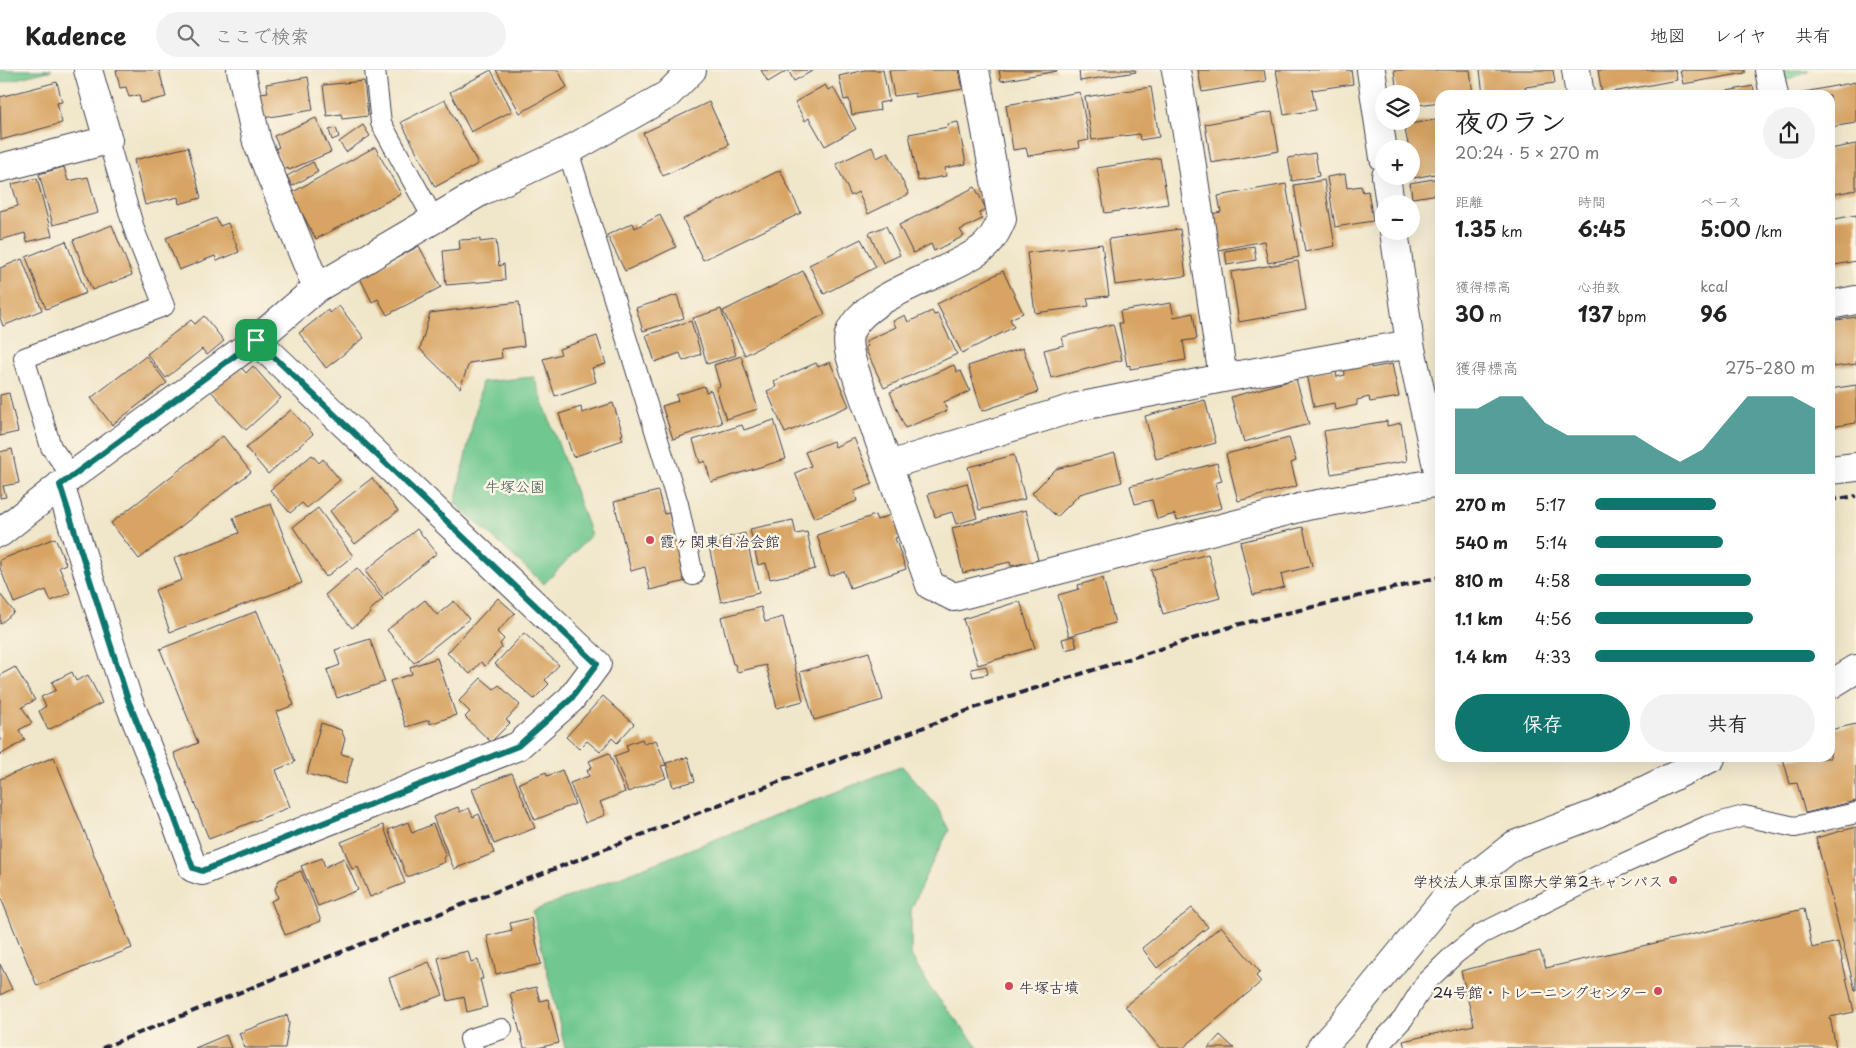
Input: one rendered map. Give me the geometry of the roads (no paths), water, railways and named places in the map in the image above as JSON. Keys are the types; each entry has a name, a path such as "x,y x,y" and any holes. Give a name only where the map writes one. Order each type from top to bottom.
{"street":[{"path":"0,168 108,140 88,70"},
{"path":"241,70 257,142 317,288"},
{"path":"0,534 66,481 256,340 317,288 433,218 482,191 568,151 667,95 692,70"},
{"path":"976,70 1002,219 995,235 981,250 926,279 888,296 860,315 849,333 849,352 930,584 954,597 1307,506 1435,482"},
{"path":"1176,70 1223,378"},
{"path":"1371,70 1381,140"},
{"path":"1576,70 1579,90"},
{"path":"1769,70 1773,90"},
{"path":"1395,240 1410,344 1435,458"},
{"path":"1835,304 1856,300"},
{"path":"66,481 128,700 193,868 202,871 518,746 571,699 597,664 256,340"},
{"path":"889,465 1077,407 1410,344"},
{"path":"1835,469 1856,467"},
{"path":"1835,682 1856,669"},
{"path":"1321,1048 1445,899 1514,845 1598,814 1703,762"}],"lane":[{"path":"375,70 381,123 433,218"},
{"path":"66,481 51,447 24,358 164,306 135,232 108,140"},
{"path":"568,151 678,504 693,576"},
{"path":"1376,1048 1403,1019 1426,982 1454,954 1481,934 1616,867 1707,826 1744,816 1795,827 1856,812"},
{"path":"473,1048 470,1039 502,1029"}],"railway":[{"path":"1835,499 1856,496"},
{"path":"102,1048 300,968 736,798 988,703 1240,624 1435,578"}],"place":[{"name":"霞ヶ関東自治会館","path":"650,540"},
{"name":"学校法人東京国際大学第2キャンパス","path":"1673,880"},
{"name":"牛塚古墳","path":"1009,986"},
{"name":"24号館・トレーニングセンター","path":"1658,991"}],"park label":[{"name":"牛塚公園","path":"515,485"}]}
